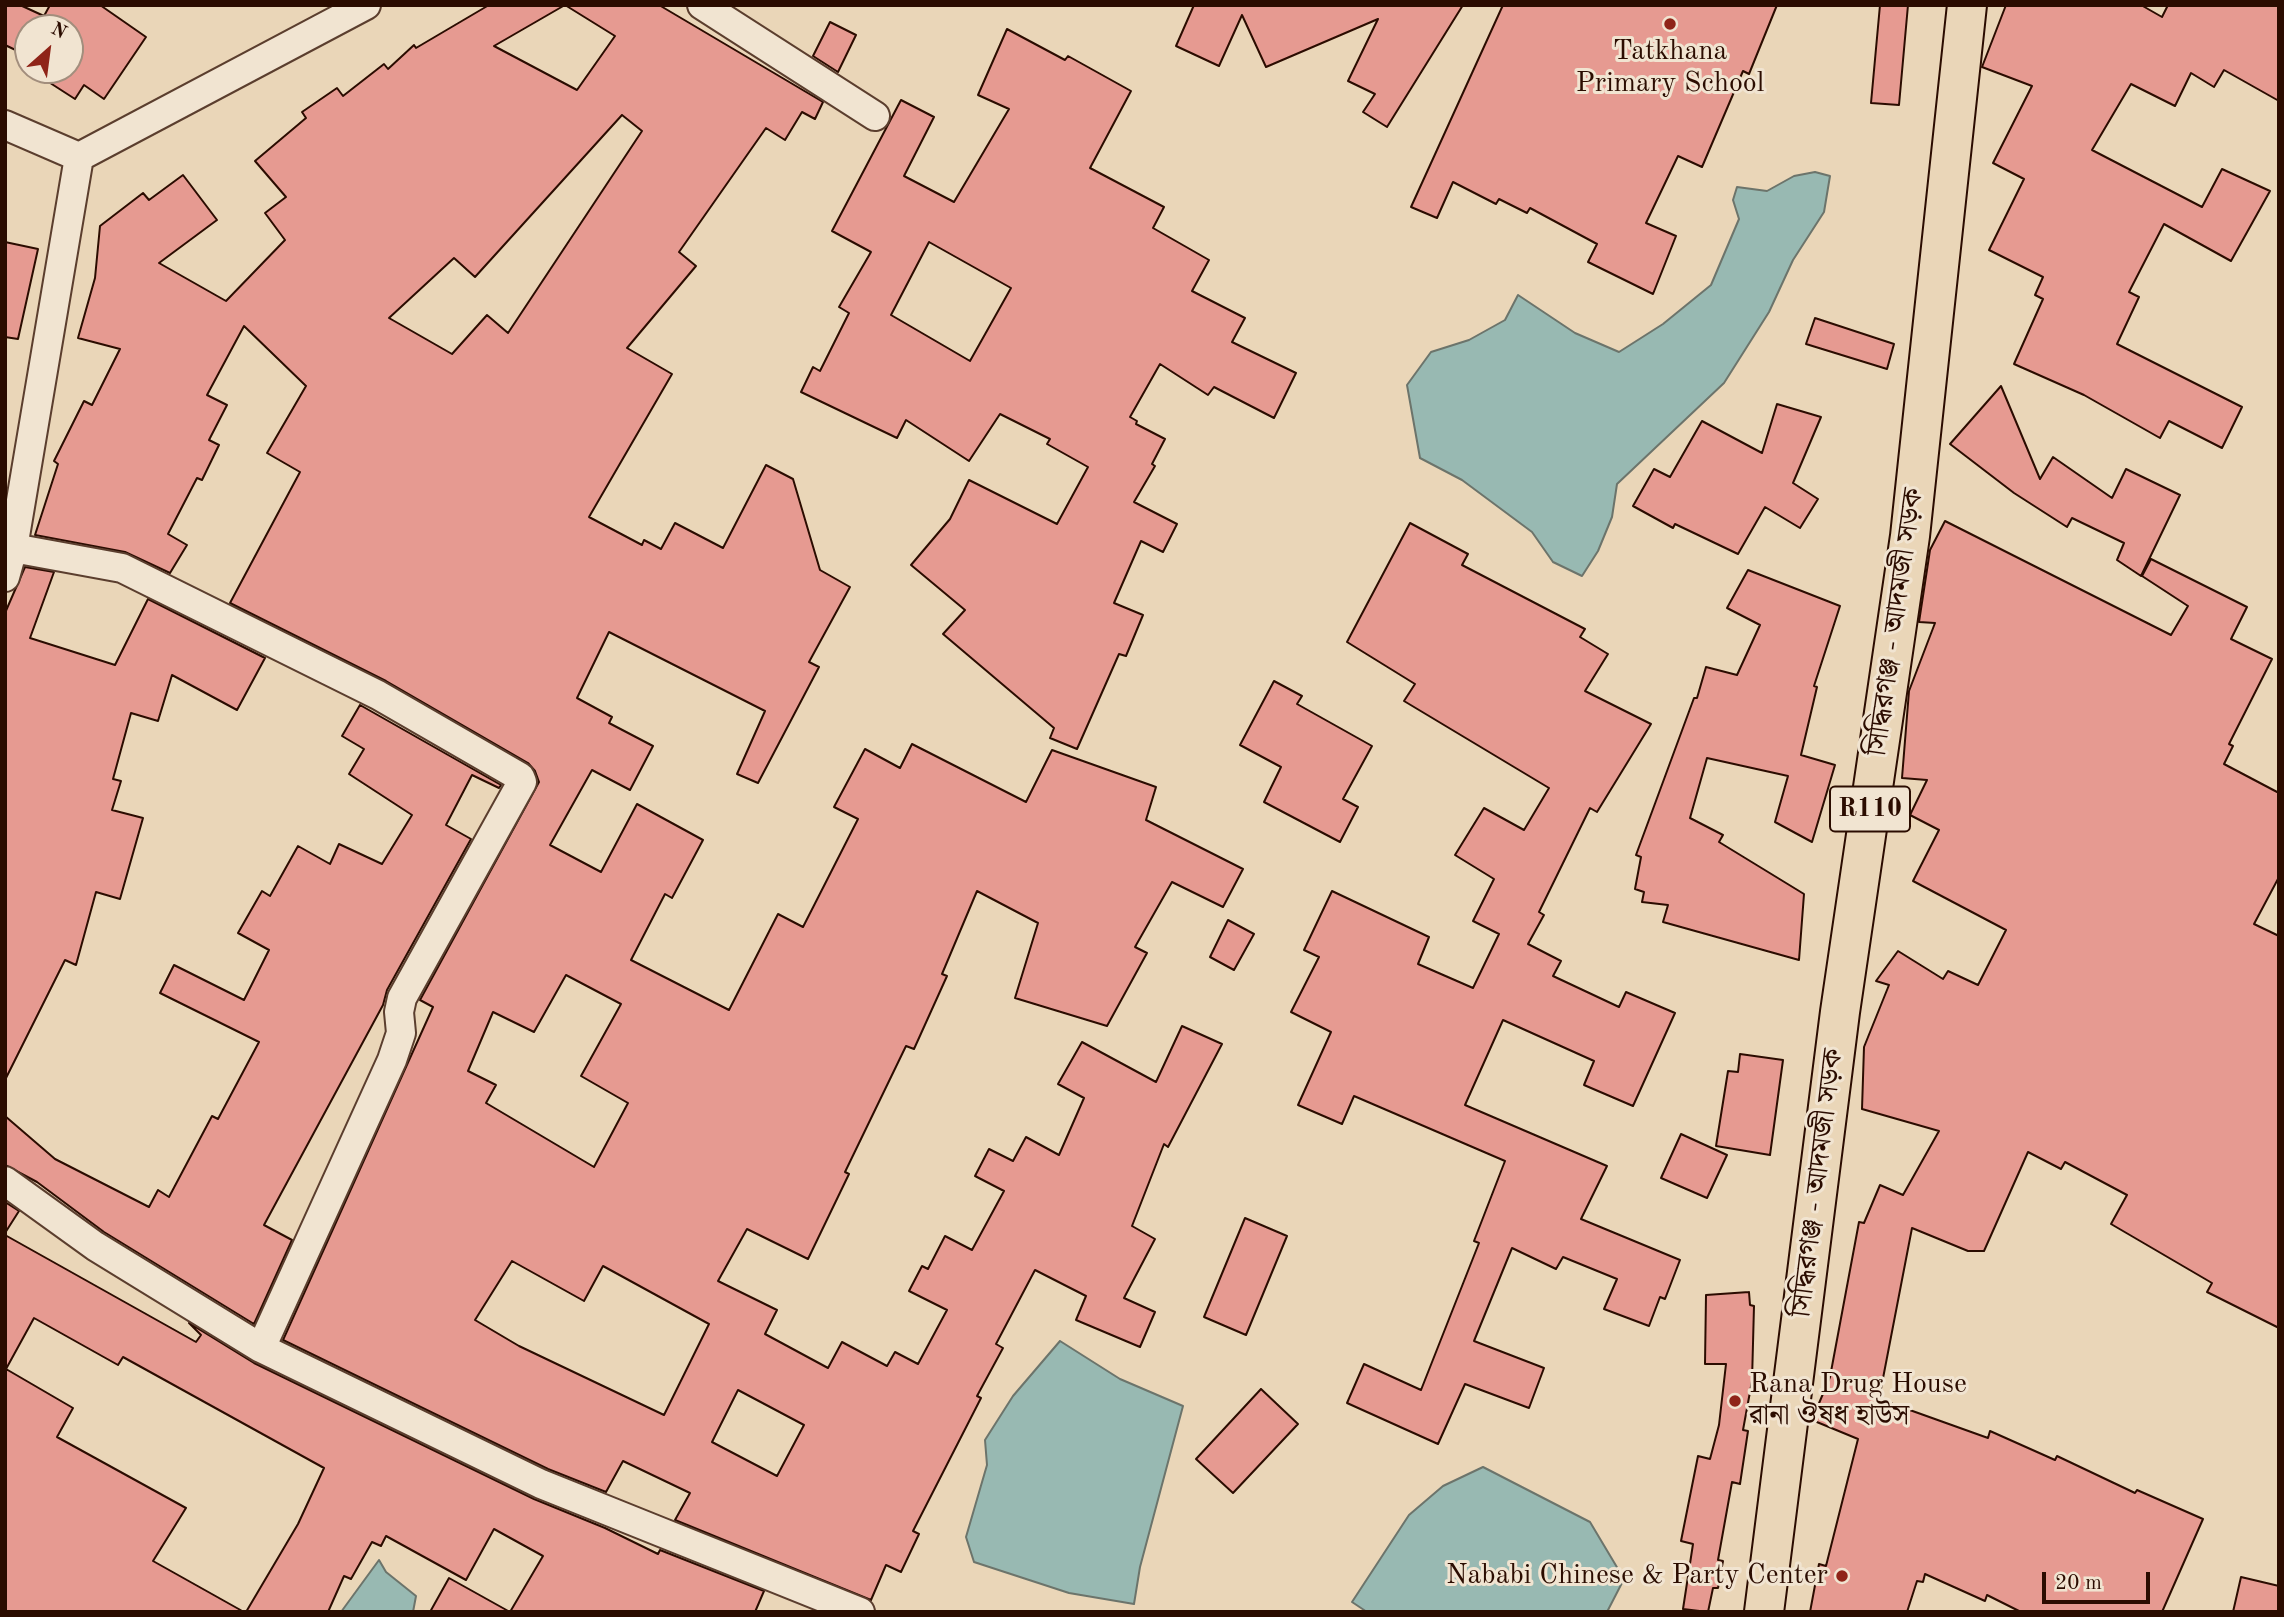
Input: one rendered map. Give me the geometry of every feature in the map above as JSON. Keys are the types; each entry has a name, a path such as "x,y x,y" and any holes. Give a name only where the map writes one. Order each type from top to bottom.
{"main road":[{"name":"সিদ্ধিরগঞ্জ - আদমজী সড়ক","path":"1764,1612 1840,1012 1910,536 1967,5"}],"street":[{"path":"79,157 366,5"},
{"path":"702,5 875,116"},
{"path":"5,125 79,157"},
{"path":"5,577 13,548 79,157"},
{"path":"13,548 122,568 378,695 520,777 522,782 402,998 399,1012 401,1033 392,1060 261,1348"},
{"path":"5,1181 94,1246 261,1348 541,1484 860,1612"}],"water":[{"path":"1815,172 1830,176 1824,212 1793,260 1769,312 1724,383 1617,484 1612,517 1598,551 1582,576 1553,562 1532,532 1462,480 1420,458 1407,385 1431,352 1469,340 1505,320 1518,295 1575,333 1619,352 1663,324 1711,285 1739,219 1733,200 1737,187 1767,191 1794,176"},
{"path":"1060,1341 1120,1379 1183,1406 1140,1567 1134,1604 1069,1593 974,1562 966,1537 987,1465 985,1440 1013,1396"},
{"path":"1483,1467 1590,1522 1624,1579 1607,1612 1367,1612 1352,1602 1409,1515 1443,1486"},
{"path":"379,1560 386,1572 416,1596 413,1612 341,1612"}],"building":[{"path":"5,5 20,5 40,14 14,14 14,49 5,45"},
{"path":"50,5 100,5 146,37 104,99 84,85 75,99 52,84 84,84 84,14 45,14"},
{"path":"489,5 565,5 659,5 823,102 815,119 802,112 785,140 766,128 679,252 696,266 627,348 672,374 589,517 642,545 644,540 661,549 675,523 723,548 766,465 793,479 820,570 850,587 809,662 819,667 758,783 737,774 765,711 609,632 577,698 612,717 609,723 653,746 630,790 592,770 550,845 601,872 637,804 703,840 672,898 665,894 631,960 729,1010 778,914 803,927 858,819 834,807 865,749 900,768 912,744 1026,802 1052,750 1156,787 1146,820 1243,869 1223,907 1172,882 1135,947 1147,953 1107,1026 1015,998 1038,923 977,891 942,974 947,976 914,1049 906,1046 845,1172 849,1174 808,1259 747,1229 718,1281 777,1310 765,1334 828,1368 842,1342 887,1366 895,1352 918,1364 947,1310 909,1291 922,1266 928,1269 945,1236 972,1250 1004,1191 975,1176 989,1149 1013,1161 1026,1137 1059,1155 1084,1098 1058,1084 1082,1042 1156,1082 1182,1026 1222,1044 1168,1147 1164,1144 1132,1226 1155,1239 1124,1298 1155,1312 1140,1347 1076,1320 1086,1296 1035,1270 996,1344 1003,1348 977,1396 981,1398 913,1531 919,1534 901,1572 886,1565 871,1600 675,1520 690,1493 623,1461 606,1492 548,1469 283,1340 433,1007 420,1000 539,782 528,763 386,681 230,603 300,472 267,453 306,386 244,326 207,395 227,405 209,440 219,445 202,480 197,478 168,534 187,545 170,573 125,552 35,535 58,464 54,461 84,401 92,405 120,349 78,338 95,278 100,226 143,193 149,200 183,175 217,220 159,263 226,301 285,240 265,213 286,197 255,161 306,118 302,112 337,88 343,96 384,64 388,69 414,45 416,48","holes":["565,5 615,36 577,90 494,46","622,115 642,131 508,333 487,315 452,354 389,318 454,258 475,277","566,975 621,1004 581,1076 628,1103 594,1167 486,1103 496,1085 468,1071 493,1012 534,1032","512,1261 584,1301 603,1266 709,1324 664,1415 519,1346 475,1320","738,1390 804,1425 777,1476 712,1442"]},
{"path":"1194,5 1463,5 1387,127 1363,112 1375,94 1348,81 1378,19 1266,67 1242,15 1219,66 1176,46"},
{"path":"1503,5 1777,5 1749,74 1743,71 1702,167 1678,156 1646,223 1676,236 1653,294 1588,262 1597,244 1530,208 1527,213 1499,199 1496,204 1453,182 1437,218 1411,207"},
{"path":"1880,5 1908,5 1899,105 1871,103"},
{"path":"2006,5 2141,5 2162,17 2168,5 2279,5 2279,101 2224,70 2214,87 2191,73 2175,106 2131,84 2092,150 2202,207 2222,169 2270,191 2231,261 2164,224 2129,292 2139,297 2117,344 2242,407 2222,448 2169,421 2160,438 2084,395 2014,364 2043,299 2035,295 2043,277 1989,250 2024,179 1993,163 2032,86 1982,67"},
{"path":"830,22 856,35 838,72 813,56"},
{"path":"1007,29 1065,60 1068,56 1131,91 1090,168 1164,207 1153,228 1209,260 1192,291 1245,318 1232,342 1296,373 1274,418 1214,387 1208,395 1160,364 1130,417 1137,421 1136,424 1165,439 1152,464 1155,466 1134,502 1177,524 1163,552 1141,541 1114,603 1143,615 1126,656 1119,654 1077,749 1050,738 1054,728 943,634 965,610 911,565 950,519 969,480 1057,524 1088,467 1047,444 1050,439 1000,414 969,461 906,420 897,438 801,392 813,367 820,371 849,313 839,307 871,252 832,231 901,100 934,117 904,176 954,202 1009,109 978,95","holes":["929,242 1011,288 970,361 891,315"]},
{"path":"5,242 38,249 18,339 5,337"},
{"path":"1815,318 1894,344 1887,369 1806,344"},
{"path":"2001,386 2040,479 2053,457 2112,498 2126,469 2180,495 2141,576 2117,560 2124,543 2072,518 2067,527 2014,493 1950,444"},
{"path":"1777,404 1821,417 1793,483 1818,499 1800,528 1765,507 1738,554 1675,524 1673,528 1633,506 1654,469 1670,477 1702,421 1762,453"},
{"path":"1945,521 2171,635 2188,606 2142,576 2151,559 2247,607 2231,639 2272,659 2229,744 2233,746 2224,764 2279,793 2279,877 2254,924 2279,936 2279,1328 2207,1292 2212,1283 2111,1224 2127,1195 2065,1162 2061,1169 2028,1152 1984,1251 1968,1251 1912,1228 1879,1399 1988,1438 1990,1431 2055,1460 2057,1456 2135,1493 2137,1490 2203,1519 2162,1612 2021,1612 1987,1595 1985,1601 1925,1574 1923,1582 1917,1581 1907,1612 1810,1612 1819,1564 1826,1566 1858,1439 1812,1420 1830,1377 1859,1222 1864,1223 1880,1185 1903,1195 1939,1131 1862,1109 1864,1047 1889,985 1876,981 1898,951 1943,979 1948,971 1978,985 2006,930 1913,881 1939,830 1910,815 1927,780 1902,778 1909,691 1935,623 1919,622 1930,550"},
{"path":"1410,523 1468,554 1462,565 1585,629 1580,637 1608,654 1585,691 1651,724 1597,812 1590,808 1539,912 1544,915 1528,944 1561,961 1553,976 1619,1007 1626,992 1675,1013 1633,1106 1584,1085 1594,1061 1503,1020 1465,1105 1607,1166 1581,1219 1680,1260 1665,1299 1660,1297 1649,1326 1604,1309 1617,1279 1563,1257 1556,1269 1512,1248 1474,1341 1544,1368 1529,1408 1465,1384 1438,1444 1347,1403 1364,1364 1421,1390 1479,1243 1474,1241 1505,1161 1354,1096 1342,1124 1298,1105 1331,1032 1291,1012 1319,957 1304,950 1332,891 1429,937 1418,964 1473,988 1499,934 1473,921 1494,879 1455,855 1484,808 1524,830 1549,788 1404,701 1415,684 1347,642"},
{"path":"25,567 54,572 30,638 115,665 148,599 265,658 237,710 172,675 158,721 131,713 113,779 121,781 112,810 143,818 120,899 96,892 76,965 65,960 5,1080 5,613"},
{"path":"1748,570 1840,606 1814,686 1817,687 1801,755 1835,765 1812,842 1775,822 1788,776 1707,758 1690,818 1723,835 1719,842 1804,894 1799,960 1663,922 1668,905 1642,902 1644,892 1635,889 1641,857 1636,855 1694,698 1697,698 1706,667 1737,675 1760,625 1727,608"},
{"path":"1274,681 1302,696 1297,704 1372,746 1343,799 1358,807 1340,842 1264,802 1281,767 1240,745"},
{"path":"360,705 501,785 499,788 472,775 446,825 471,839 387,990 383,1005 264,1225 292,1240 254,1324 104,1232 37,1182 5,1165 5,1116 55,1159 149,1207 158,1190 169,1197 212,1116 218,1119 259,1042 160,993 174,965 244,1000 269,950 238,933 262,891 270,896 298,846 330,864 339,844 382,864 412,815 349,774 364,749 342,736"},
{"path":"1228,920 1254,934 1234,970 1210,957"},
{"path":"1740,1054 1783,1060 1770,1155 1716,1146 1728,1071 1738,1072"},
{"path":"1681,1134 1727,1155 1707,1198 1661,1178"},
{"path":"5,1202 19,1211 5,1233"},
{"path":"1245,1218 1287,1236 1246,1335 1204,1317"},
{"path":"5,1235 196,1342 201,1335 189,1323 254,1363 534,1499 605,1528 658,1554 660,1550 764,1591 755,1612 510,1612 543,1556 494,1529 466,1580 386,1536 381,1546 372,1542 351,1579 344,1576 328,1612 246,1612 298,1524 324,1468 123,1357 118,1365 34,1318 6,1369 73,1408 57,1437 186,1508 153,1561 244,1612 5,1612"},
{"path":"1749,1292 1750,1305 1754,1306 1752,1381 1743,1430 1748,1431 1740,1484 1732,1482 1718,1560 1723,1561 1718,1588 1713,1588 1708,1612 1683,1609 1693,1544 1681,1541 1698,1456 1710,1459 1719,1425 1726,1364 1705,1364 1706,1295"},
{"path":"1261,1389 1298,1424 1233,1493 1196,1459"},
{"path":"2241,1577 2279,1586 2279,1612 2233,1612"},
{"path":"449,1578 510,1612 430,1612"}],"place":[{"name":"Tatkhana Primary School","path":"1670,24"},
{"name":"Rana Drug House রানা ঔষধ হাউস","path":"1735,1401"},
{"name":"Nababi Chinese & Party Center","path":"1842,1576"}]}
